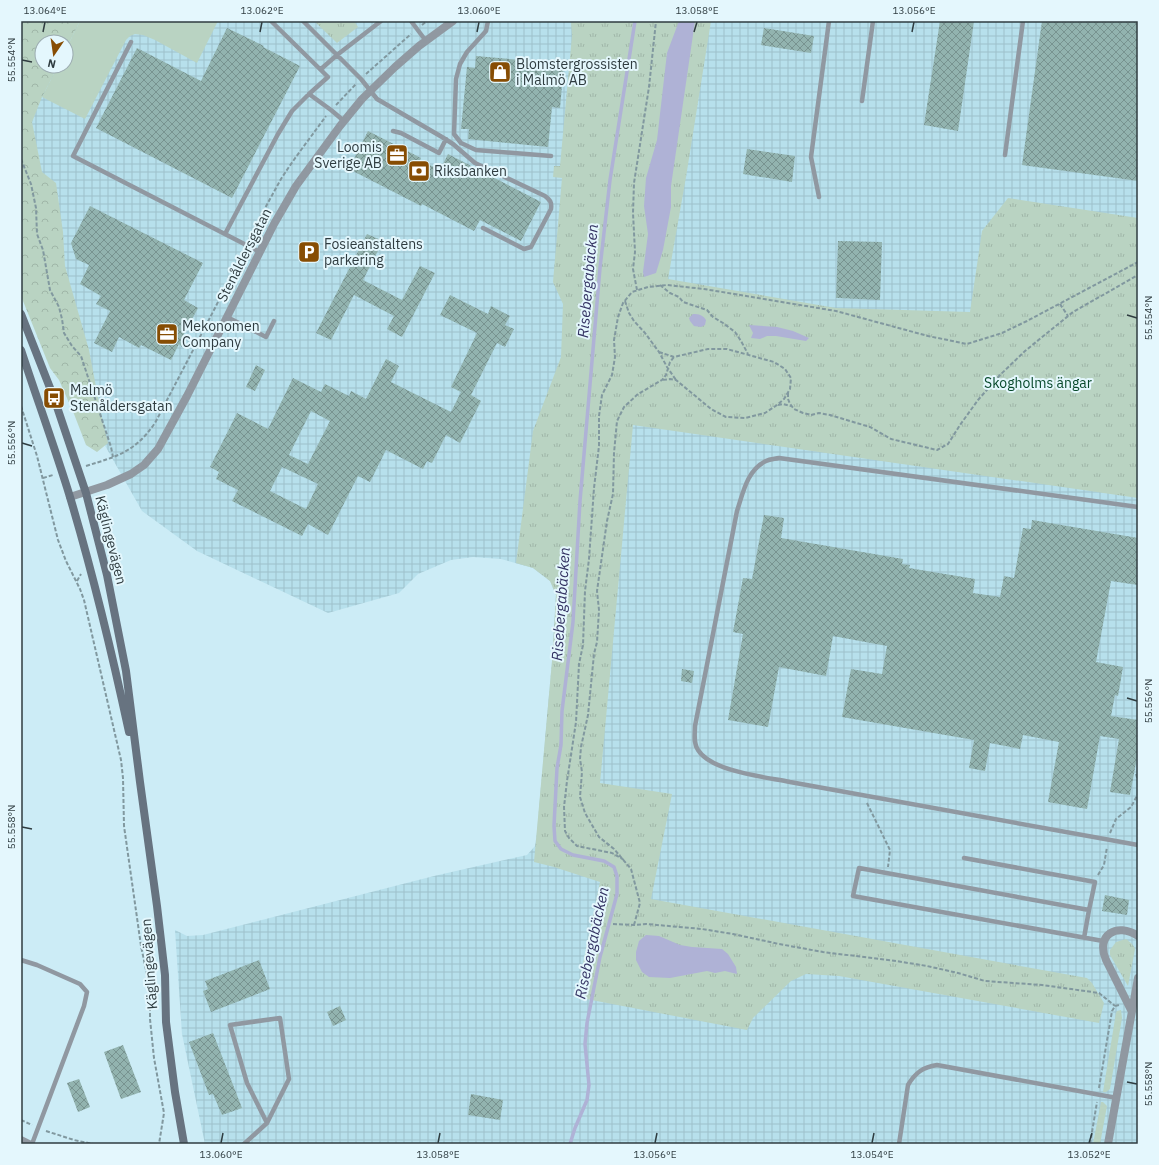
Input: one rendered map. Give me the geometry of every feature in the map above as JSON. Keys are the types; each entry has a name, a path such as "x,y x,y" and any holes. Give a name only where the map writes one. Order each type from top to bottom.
{"main road":[{"name":"Käglingevägen","path":"21,314 54,398 86,493 107,575 126,671 158,906 165,975 167,1030 175,1092 184,1144"},
{"name":"Käglingevägen","path":"21,350 70,497 89,565 116,672 140,782"}],"street":[{"name":"Stenåldersgatan","path":"70,497 86,493 132,474 144,465 158,449 187,396 274,224 296,186 344,121 370,91 426,41 453,21"},
{"path":"1130,1006 1103,954 1103,941 1106,936 1119,930 1127,931 1138,936"},
{"path":"1108,1144 1117,1098 1130,1006 1138,980"},
{"path":"21,1140 30,1144"}],"lane":[{"path":"225,234 278,134 292,111 328,77 271,21"},
{"path":"303,21 361,79 377,99 446,139 475,163 545,196 552,204 531,247 524,249 482,228"},
{"path":"321,70 337,55 381,21"},
{"path":"411,21 426,41"},
{"path":"488,21 486,31 467,52 460,64 456,79 454,134 461,143 476,150 551,156"},
{"path":"819,197 811,157 829,21"},
{"path":"862,101 872,21"},
{"path":"1005,155 1023,21"},
{"path":"131,42 74,156 260,252"},
{"path":"309,94 344,121"},
{"path":"393,131 401,133 439,153 446,139"},
{"path":"227,316 266,337 274,321"},
{"path":"1138,507 779,458 767,461 758,466 750,475 737,511 695,726 695,740 698,750 706,758 718,766 751,774 862,795 1138,845"},
{"path":"964,858 1095,882 1084,938"},
{"path":"1090,910 859,868 853,896 1103,941"},
{"path":"21,960 37,965 80,984 87,992 84,1006 38,1128 30,1144"},
{"path":"244,1144 267,1123 289,1079 280,1018 230,1025 247,1083 267,1123"},
{"path":"899,1144 908,1085 912,1078 929,1066 937,1065 1117,1098"}],"path":[{"path":"637,290 634,269 634,183 649,88 656,21"},
{"path":"21,159 31,184 36,208 37,234 43,250 50,290 59,307 64,333 72,346 81,356 111,446 113,457"},
{"path":"624,860 612,853 577,846 569,838 565,831 564,807 576,722 578,664 583,645 585,591 599,446 598,416 602,395 612,375 615,357 614,340 618,317 625,301 632,292 648,287 667,285 704,289 836,311 928,336 967,344 1002,333 1027,322 1138,262"},
{"path":"777,405 788,404 803,413 811,415 819,413 836,417 870,427 891,439 937,450 948,444 978,400 1000,375 1025,351 1073,312 1138,275"},
{"path":"660,286 679,297 683,302 707,310 713,317 735,332 748,354"},
{"path":"625,301 629,313 634,321 659,352 676,380 711,409 726,417 745,418 765,413 784,399 790,389 791,378 785,369 774,362 748,354 727,349 708,349 674,357 659,352"},
{"path":"1060,304 1068,316"},
{"path":"662,380 666,374 670,362 674,357"},
{"path":"634,925 640,903 631,869 614,848 599,837 585,814 580,797 582,772 580,759 588,715 594,654 597,642 597,591 607,521 613,494 614,453 617,421 624,407 638,394 662,380 676,380"},
{"path":"788,393 788,399 793,407"},
{"path":"21,406 37,456 58,540 84,600 121,760 124,826 141,946 150,989 150,1019 154,1058 164,1113 159,1144"},
{"path":"43,478 57,474"},
{"path":"77,582 81,574"},
{"path":"1136,774 1138,781"},
{"path":"862,795 890,850 886,873"},
{"path":"613,924 646,924 710,930 830,953 927,966 985,981 1042,985 1099,993 1114,1006 1130,1006"},
{"path":"1090,1144 1114,1006"},
{"path":"21,1120 38,1128 74,1140 92,1144"}],"shaded area":[{"path":"21,21 1138,21 1138,1144 205,1144 182,1034 175,930 187,936 203,935 434,876 527,855 535,846 537,832 552,661 556,595 550,581 533,568 501,559 473,557 451,560 418,574 399,593 328,613 197,551 142,511 69,382 21,266"},
{"path":"679,21 695,21 671,186 671,207 663,250 656,273 644,277 643,272 648,234 644,206 646,178 657,140 667,53"},
{"path":"693,314 704,317 706,320 705,325 701,327 694,326 689,318"},
{"path":"749,325 777,327 793,331 809,338 806,341 776,336 767,336 760,339 751,338 753,333"},
{"path":"646,935 659,936 680,945 722,949 728,954 736,967 737,974 725,971 715,973 707,971 670,978 649,977 642,972 636,960 636,952 639,941"}],"green space":[{"path":"21,21 80,21 74,34 34,34 34,74 54,74 42,97 32,122 42,172 56,183 63,232 65,266 89,350 108,443 97,452 86,445 59,380 50,368 21,296"},
{"path":"80,21 218,21 197,63 143,35 135,34 130,36 126,40 85,119 42,97 54,74 74,74 74,34"},
{"path":"314,21 354,21 358,27 337,43"},
{"name":"Skogholms ängar","path":"571,21 711,21 668,279 836,308 970,312 982,231 1008,198 1138,218 1138,498 633,425 600,783 672,794 651,899 1087,978 1092,983 1104,1003 1099,1023 839,976 806,974 791,981 753,1018 747,1030 576,997 600,882 534,862 552,661 556,595 550,581 533,568 516,563 533,431 561,357 563,304 553,282 562,178 553,177 554,166 560,166 572,36"},
{"path":"1126,939 1135,949 1128,986 1110,955 1110,950 1116,942"},
{"path":"1121,1010 1122,1018 1110,1089 1103,1092 1116,1013 1117,1011"},
{"path":"1101,1102 1107,1106 1100,1144 1093,1144"}],"building":[{"path":"940,21 974,21 958,131 924,125"},
{"path":"1042,21 1138,21 1138,181 1022,165"},
{"path":"227,28 300,66 232,198 96,128 137,48 201,81"},
{"path":"764,28 814,36 811,53 761,45"},
{"path":"476,56 564,64 560,108 552,107 548,147 468,139 469,129 461,129 467,67 475,68"},
{"path":"368,131 421,158 420,160 440,170 448,154 541,202 521,241 480,220 474,231 349,169"},
{"path":"747,149 795,156 792,182 743,174"},
{"path":"90,206 203,263 184,300 198,308 183,336 187,337 182,347 179,344 171,360 141,345 139,348 119,337 112,352 94,343 110,311 96,304 101,296 80,284 89,265 76,259 71,243"},
{"path":"367,234 383,241 363,280 402,300 420,266 435,273 402,337 387,329 394,316 354,295 331,340 316,333"},
{"path":"838,241 882,242 880,300 836,298"},
{"path":"450,295 488,314 491,306 510,316 505,325 514,329 505,347 497,343 471,395 481,401 460,443 446,435 432,463 427,461 423,469 386,450 370,482 358,476 328,535 308,524 302,536 232,501 238,490 216,479 219,472 210,467 237,413 268,429 293,378 321,392 325,384 349,396 351,391 366,399 386,359 399,366 391,382 451,412 461,392 451,387 477,333 440,315","holes":["311,411 330,421 308,464 289,455","282,467 318,484 306,509 270,491"]},
{"path":"256,365 265,370 255,391 246,387"},
{"path":"764,515 784,518 781,538 903,559 902,564 910,565 909,568 975,579 973,593 1000,597 1004,576 1014,578 1023,528 1031,529 1032,520 1138,538 1138,585 1111,581 1096,662 1123,667 1118,696 1115,695 1111,716 1138,720 1138,752 1130,795 1110,792 1119,739 1100,736 1087,809 1048,802 1059,742 1023,735 1020,749 990,743 985,771 969,768 974,740 842,717 851,669 882,674 887,646 833,636 826,676 779,667 768,727 728,720 743,634 733,632 743,578 752,579"},
{"path":"682,669 694,671 692,683 681,681"},
{"path":"1105,895 1129,900 1127,915 1102,911"},
{"path":"259,960 270,989 211,1012 203,991 208,989 205,981"},
{"path":"340,1006 346,1020 333,1026 327,1012"},
{"path":"213,1033 242,1108 222,1115 213,1094 209,1095 189,1042"},
{"path":"123,1045 141,1092 121,1099 104,1052"},
{"path":"79,1079 90,1107 78,1112 67,1083"},
{"path":"471,1094 503,1100 500,1120 468,1115"}],"waterway":[{"name":"Risebergabäcken","path":"570,1144 587,1100 589,1085 585,1044 587,1023 600,957 617,894 617,876 614,867 604,861 573,855 561,849 555,841 554,826 557,768 561,745 562,711 573,622 580,501 600,268 610,180 635,21"}],"place":[{"name":"Blomstergrossisten i Malmö AB","path":"500,72"},
{"name":"Loomis Sverige AB","path":"397,155"},
{"name":"Riksbanken","path":"419,171"},
{"name":"Fosieanstaltens parkering","path":"309,252"},
{"name":"Mekonomen Company","path":"167,334"},
{"name":"Malmö Stenåldersgatan","path":"54,398"}]}
